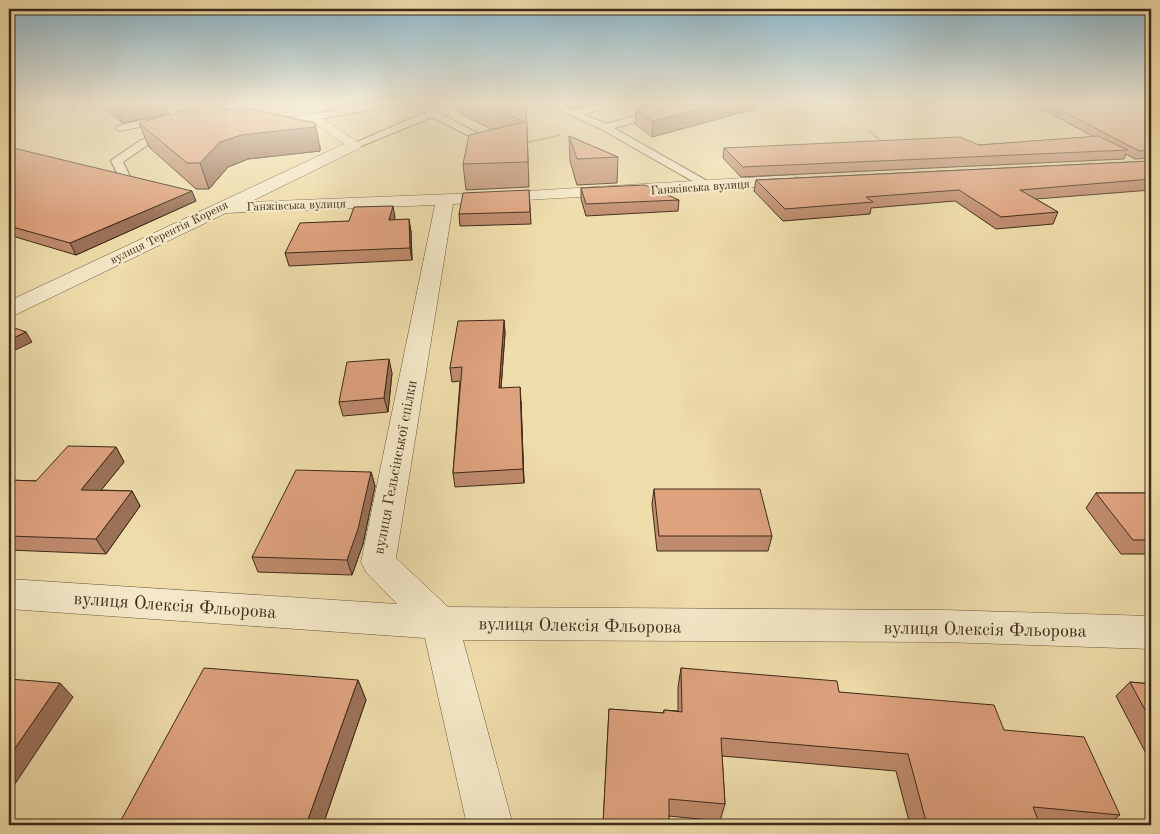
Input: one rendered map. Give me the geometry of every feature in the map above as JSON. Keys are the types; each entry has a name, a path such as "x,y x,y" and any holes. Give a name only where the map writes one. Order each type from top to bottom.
{"street":[{"path":"350,141 356,145"},
{"name":"вулиця Терентія Кореня","path":"9,309 219,208 356,145"},
{"name":"Ганжівська вулиця","path":"219,208 445,200 712,187 810,179"},
{"name":"вулиця Гельсінської спілки","path":"440,623 378,562 445,200"},
{"name":"вулиця Олексія Фльорова","path":"9,594 440,623 513,625 942,626 1151,634"},
{"path":"440,623 490,825"}],"lane":[{"path":"124,176 117,161 149,141"},
{"path":"356,145 366,141"},
{"path":"487,141 499,147"},
{"path":"629,141 712,187"}],"path":[{"path":"499,147 531,141"},
{"path":"881,141 890,148"}],"building":[{"path":"161,141 223,141 200,163 187,163"},
{"path":"468,141 527,141 528,162 463,164"},
{"path":"571,141 580,141 618,157 577,159"},
{"path":"876,141 969,141 979,145 1033,141 1109,141 1128,150 743,167 724,148"},
{"path":"1120,141 1151,141 1151,150 1139,151"},
{"path":"9,147 192,191 70,243 9,226"},
{"path":"1151,161 1151,179 1020,190 1058,212 1001,217 959,190 866,197 873,202 785,209 756,180"},
{"path":"645,185 679,200 586,204 581,188"},
{"path":"529,190 530,212 459,214 463,193"},
{"path":"393,206 389,220 409,219 410,248 285,253 300,223 349,221 354,207"},
{"path":"504,320 499,388 520,387 523,469 453,473 462,367 450,368 458,321"},
{"path":"9,326 26,332 9,340"},
{"path":"389,359 384,398 339,402 347,362"},
{"path":"68,446 116,447 81,490 132,491 96,539 9,536 9,480 36,481"},
{"path":"296,470 371,472 358,529 347,560 252,557"},
{"path":"654,489 760,489 772,536 659,536"},
{"path":"1096,493 1151,493 1151,540 1133,540"},
{"path":"204,668 358,680 306,825 157,825 120,822"},
{"path":"681,668 837,681 839,692 994,705 1004,730 1084,737 1120,815 1033,807 1040,825 927,825 908,754 721,738 725,804 669,799 669,825 603,824 609,709 664,713 664,710 682,712"},
{"path":"9,679 60,683 9,757"},
{"path":"1130,682 1151,684 1151,721"}]}
